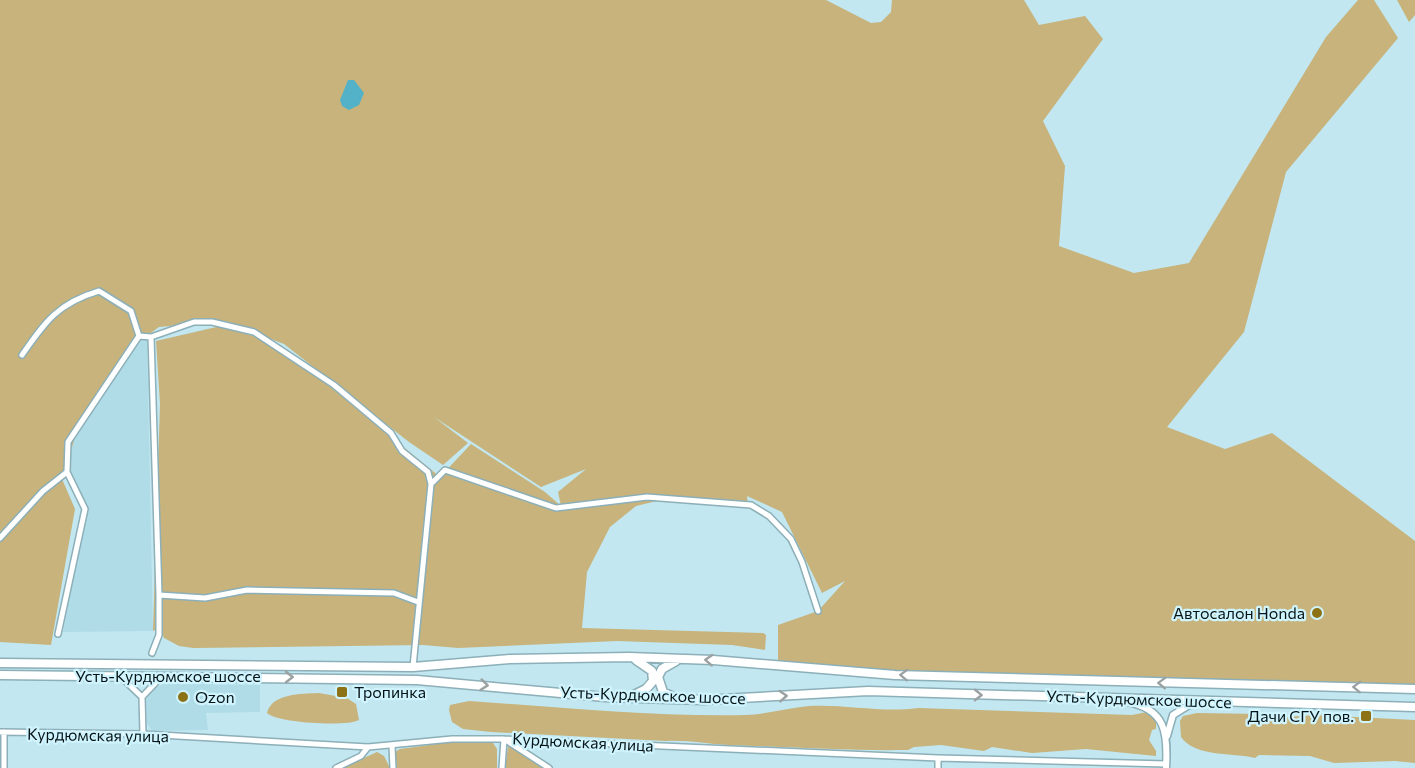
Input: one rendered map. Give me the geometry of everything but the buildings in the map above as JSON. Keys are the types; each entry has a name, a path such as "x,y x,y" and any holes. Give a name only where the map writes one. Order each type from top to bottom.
{"main road":[{"name":"Усть-Курдюмское шоссе","path":"0,663 413,667 510,659 629,657 894,675 1415,689"},
{"path":"629,657 643,662 652,671 653,676 646,689 629,697"},
{"path":"675,698 663,692 658,677 667,664 683,659"},
{"name":"Усть-Курдюмское шоссе","path":"0,675 417,680 629,697 750,699 868,692 1415,707"}],"street":[{"path":"22,355 63,305 99,291 131,311 139,336"},
{"path":"139,336 151,337 194,322 212,322 254,332 334,385 391,433 402,451 428,472 431,484 413,667"},
{"path":"58,634 85,509 67,472 68,442 139,336"},
{"path":"151,337 159,595 159,635 152,653"},
{"path":"431,484 444,470 556,508 647,497 751,505 768,516 791,539 802,562 818,611"},
{"path":"0,538 43,491 67,472"},
{"path":"159,595 206,598 247,590 394,593 418,602"},
{"path":"119,675 142,697 143,734"},
{"path":"142,697 163,676"},
{"path":"1108,698 1139,704 1154,711 1163,724 1166,766"},
{"path":"1166,742 1173,715 1182,707 1198,701"},
{"path":"2,732 4,768"},
{"name":"Курдюмская улица","path":"2,732 143,734 368,747 452,739 504,739 1166,766"},
{"path":"502,768 504,739 549,768"},
{"path":"392,746 393,768"},
{"path":"336,768 361,756 368,747"},
{"path":"938,758 938,768"},
{"path":"1051,761 1051,768"}],"shaded area":[{"path":"0,0 826,0 871,23 881,22 891,12 892,0 1024,0 1039,25 1085,16 1103,39 1043,121 1065,166 1059,246 1134,273 1189,263 1326,37 1358,0 1374,0 1398,38 1286,172 1244,332 1167,427 1225,449 1272,433 1415,541 1415,689 960,677 778,665 778,625 818,611 845,581 822,593 782,512 747,496 748,505 665,499 636,506 610,527 587,572 582,628 763,633 766,635 765,650 732,645 617,641 458,648 423,645 193,648 179,646 164,638 160,627 153,631 160,404 156,341 225,325 282,347 440,477 471,444 545,492 561,506 558,492 586,469 541,487 434,417 468,443 443,465 409,442 284,344 224,321 159,327 127,350 81,418 62,479 75,509 51,645 0,642"},
{"path":"1397,0 1415,0 1415,15 1409,22"},
{"path":"140,338 147,340 153,631 63,632 87,507 69,472 71,441"},
{"path":"165,683 260,685 260,712 206,713 208,730 152,731 147,723 146,699 153,689"},
{"path":"319,693 347,698 356,704 359,720 341,723 312,723 284,719 267,713 270,706 281,698 296,694"},
{"path":"469,701 608,711 711,715 754,714 809,706 1132,715 1147,712 1156,722 1156,729 1152,730 1149,740 1156,751 1156,756 1086,749 1032,753 992,747 984,751 941,745 914,747 908,750 819,749 491,732 463,729 452,722 450,705"},
{"path":"1197,713 1261,714 1273,718 1315,715 1415,720 1415,763 1395,761 1334,763 1310,756 1259,755 1255,758 1205,751 1188,744 1181,737 1180,721 1183,716"},
{"path":"444,743 493,743 497,749 497,768 397,768 395,752 400,749"},
{"path":"508,747 510,747 543,768 505,768"},
{"path":"377,752 384,756 390,768 342,768"}],"water":[{"path":"348,80 354,80 364,93 359,105 349,110 342,106 340,100"}],"place":[{"name":"Автосалон Honda","path":"1317,613"},
{"name":"Тропинка","path":"342,692"},
{"name":"Ozon","path":"183,697"},
{"name":"Дачи СГУ пов.","path":"1366,716"}]}
